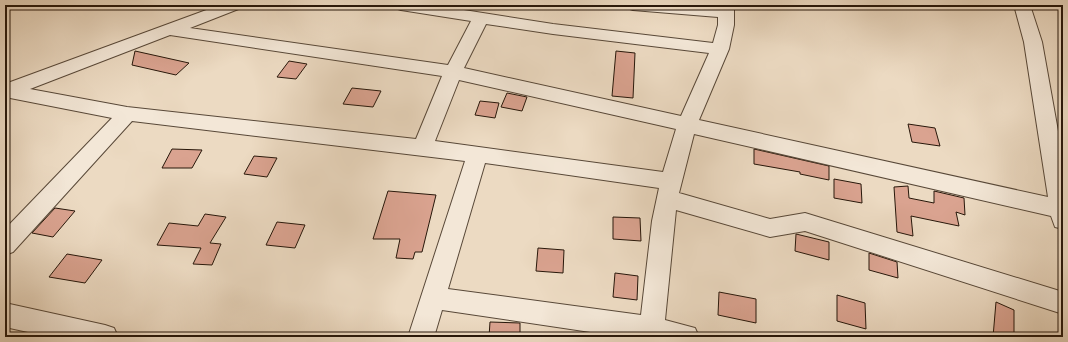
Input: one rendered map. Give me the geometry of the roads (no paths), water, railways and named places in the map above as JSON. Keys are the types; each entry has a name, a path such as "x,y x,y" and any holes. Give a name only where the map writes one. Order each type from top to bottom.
{"street":[{"path":"235,5 5,91 126,114 477,154 669,190 770,228 781,227 791,223 805,222 1063,303"},
{"path":"401,5 553,29 720,49"},
{"path":"423,147 453,72 487,19 501,5"},
{"path":"633,5 726,9 726,25 720,49 687,124 669,190 663,221 652,333"},
{"path":"170,30 453,72 687,124 1062,214 1033,42 1022,5"},
{"path":"5,245 126,114"},
{"path":"421,337 477,154"},
{"path":"433,298 652,333 686,337"},
{"path":"5,314 106,337"}]}
